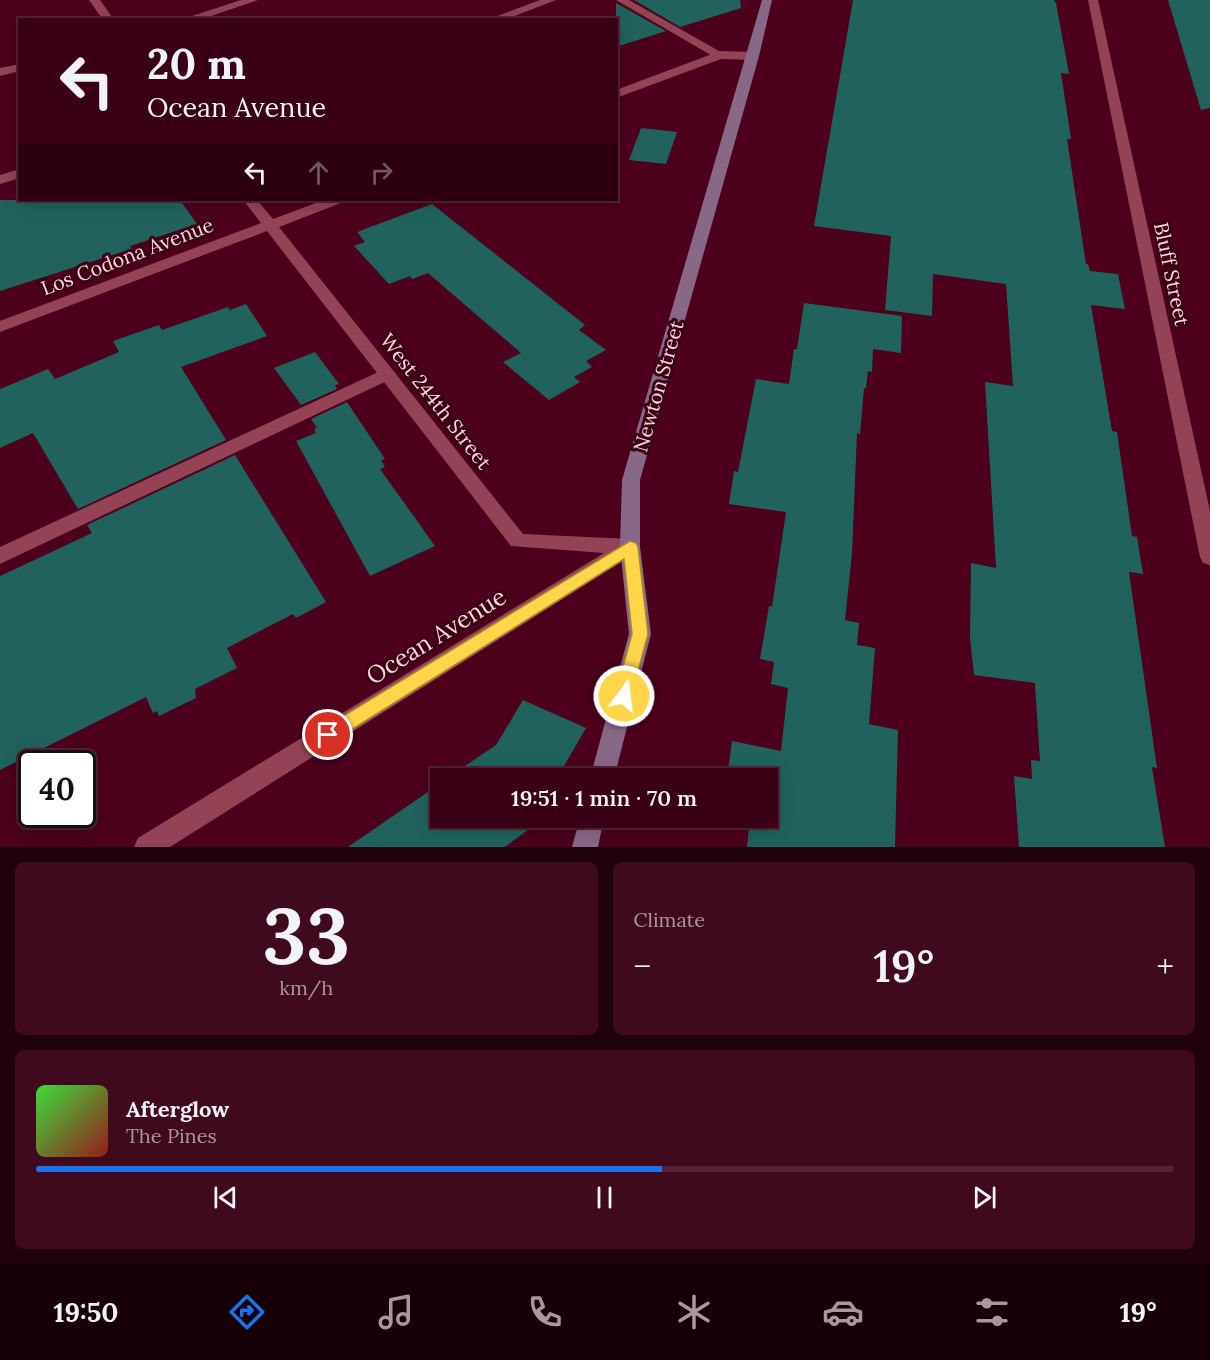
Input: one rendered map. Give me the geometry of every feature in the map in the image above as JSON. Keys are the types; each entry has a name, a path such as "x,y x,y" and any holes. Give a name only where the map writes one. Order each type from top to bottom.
{"street":[{"path":"94,0 108,18"},
{"path":"192,18 253,0"},
{"path":"498,18 551,0"},
{"path":"621,0 720,55"},
{"name":"Newton Street","path":"605,768 640,634 630,547 631,480 768,0"},
{"name":"Bluff Street","path":"1093,0 1210,557"},
{"path":"618,93 720,55 753,56"},
{"path":"0,72 18,67"},
{"path":"0,180 18,174"},
{"name":"West 244th Street","path":"251,201 518,541 630,547"},
{"name":"Los Codona Avenue","path":"0,327 333,201"},
{"path":"0,556 387,374"},
{"name":"Ocean Avenue","path":"147,847 630,547"},
{"path":"585,847 590,828"}],"building":[{"path":"634,0 740,0 741,8 680,27"},
{"path":"853,0 1054,0 1056,3 1069,74 1061,73 1071,139 1067,139 1086,264 1090,271 1118,274 1125,309 1091,305 1112,431 1117,432 1132,536 1137,537 1143,574 1129,572 1157,768 1152,767 1165,847 1019,847 1014,776 1032,779 1031,760 1040,761 1035,683 974,675 970,637 971,563 996,568 985,382 1013,386 1006,284 933,274 932,316 885,310 891,236 814,226"},
{"path":"1168,0 1210,0 1210,108 1201,110"},
{"path":"616,3 666,31 618,46 618,18 616,18"},
{"path":"641,128 677,132 666,164 629,160"},
{"path":"0,200 181,201 197,224 130,246 131,249 0,291"},
{"path":"432,204 585,325 579,330 606,350 586,361 592,367 574,377 580,382 549,400 503,362 521,353 428,273 412,279 410,276 389,284 354,246 365,242 357,232"},
{"path":"804,303 902,316 901,353 873,349 872,372 868,371 866,389 864,388 860,434 857,433 852,553 845,620 859,623 857,645 875,648 869,724 898,730 895,847 747,847 749,828 778,828 778,768 728,768 732,741 781,751 788,688 771,684 774,662 760,659 769,606 772,607 786,512 729,504 734,471 738,472 756,379 789,384 794,349 797,349"},
{"path":"246,304 267,336 181,367 226,440 78,509 33,433 0,448 0,389 48,369 55,379 119,352 113,341 159,325 162,330 228,307 230,310"},
{"path":"315,352 339,384 335,385 337,389 301,405 274,368"},
{"path":"347,402 385,459 381,460 385,467 380,469 435,546 370,576 296,441 316,433 314,429 317,428 311,419"},
{"path":"235,455 326,602 296,618 293,614 227,648 237,668 195,689 196,698 159,716 157,711 153,713 146,697 40,750 18,750 18,761 0,770 0,576 92,533 87,525"},
{"path":"523,700 586,728 563,768 462,768 496,745"},
{"path":"430,791 430,828 531,828 505,847 348,847"}],"route":[{"path":"328,735 630,547 640,634 624,696"}]}
